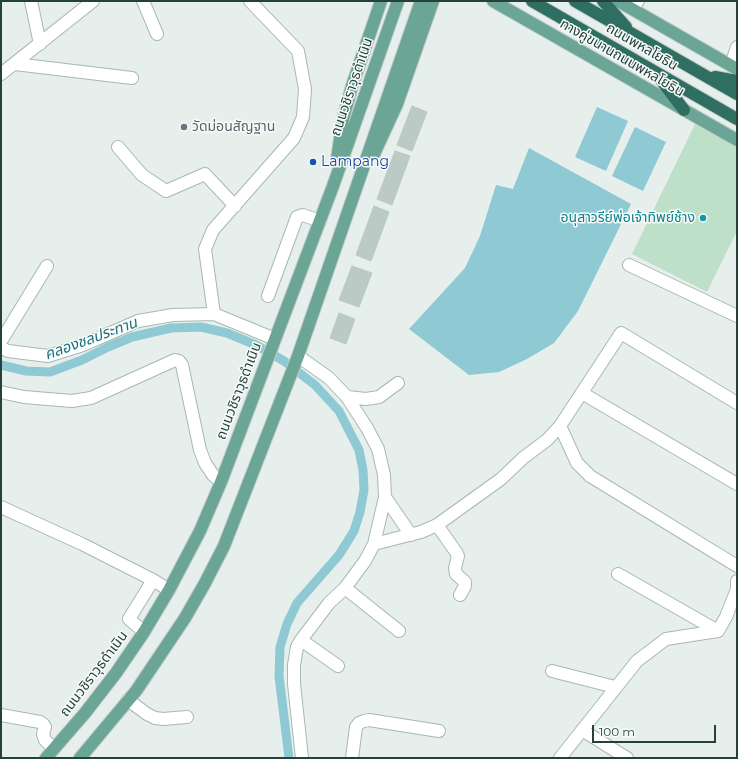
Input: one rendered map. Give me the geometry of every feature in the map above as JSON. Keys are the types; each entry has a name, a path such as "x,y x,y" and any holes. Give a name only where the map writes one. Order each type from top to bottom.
{"highway":[{"name":"ถนนพหลโยธิน","path":"532,1 737,119"},
{"name":"ถนนพหลโยธิน","path":"575,1 737,94"},
{"path":"603,1 633,34"},
{"path":"655,72 684,110"},
{"path":"706,76 737,81"}],"main road":[{"path":"353,194 333,186 343,119 352,86 381,1"},
{"name":"ถนนวชิราวุธดำเนิน","path":"50,754 116,673 144,632 169,590 200,531 320,221 398,1"},
{"path":"80,758 136,691 185,618 224,546 298,356 421,1"},
{"path":"353,194 380,142 397,104 433,1"},
{"name":"ทางคู่ขนานถนนพหลโยธิน","path":"493,1 737,140"},
{"path":"618,1 635,5 734,67"}],"street":[{"path":"31,1 40,44"},
{"path":"1,74 93,1"},
{"path":"143,1 157,34"},
{"path":"214,314 205,249 213,230 294,138 303,117 305,89 298,51 250,1"},
{"path":"734,67 737,47"},
{"path":"15,64 132,78"},
{"path":"118,147 142,175 166,191 205,174 235,206"},
{"path":"268,296 298,217 303,215 320,221"},
{"path":"629,265 737,316"},
{"path":"1,342 47,266"},
{"path":"1,348 8,351 48,356 83,345 138,321 173,315 214,314 275,339"},
{"path":"374,544 421,532 437,525 501,479 523,458 547,440 560,426 621,333 737,404"},
{"path":"298,356 329,378 347,397 367,428 378,449 384,475 385,497 374,544 365,561 345,588 329,603 297,647 294,665 294,684 302,758"},
{"path":"1,392 24,397 72,401 91,398 175,360 179,361 182,366 200,450 213,475 220,482"},
{"path":"347,397 366,399 379,397 398,383"},
{"path":"582,393 737,484"},
{"path":"560,426 577,463 590,476 737,566"},
{"path":"385,497 411,535"},
{"path":"1,507 82,544 153,580 169,590"},
{"path":"437,525 458,556 455,568 456,574 465,582 465,586 460,595"},
{"path":"618,574 718,631"},
{"path":"144,632 129,619 153,580"},
{"path":"718,631 726,617 736,589 737,581"},
{"path":"345,588 399,631"},
{"path":"560,758 637,661 666,639 718,631"},
{"path":"301,640 338,666"},
{"path":"552,671 615,687"},
{"path":"128,700 155,718 163,719 187,717"},
{"path":"1,715 40,722 43,724 45,727 43,734 50,754"},
{"path":"352,758 356,727 359,723 364,721 369,720 438,731"},
{"path":"582,730 627,758"}],"green space":[{"path":"698,118 737,140 737,231 707,292 632,254"}],"water":[{"path":"597,107 628,121 606,171 575,157"},
{"path":"635,127 666,142 643,191 612,176"},
{"path":"529,148 631,204 578,311 554,343 527,359 499,372 469,375 409,329 465,268 480,236 496,185 513,189"}],"building":[{"path":"412,106 427,112 412,151 397,145"},
{"path":"395,151 410,156 392,205 377,199"},
{"path":"374,206 389,212 371,261 356,255"},
{"path":"352,266 372,273 359,307 339,300"},
{"path":"339,313 355,319 346,344 330,338"}],"waterway":[{"name":"คลองชลประทาน","path":"1,365 26,371 50,372 82,360 132,337 171,328 201,327 227,333 256,345 284,361 315,385 339,411 359,450 363,470 364,490 360,512 354,531 339,555 297,603 287,624 280,647 279,676 289,758"}],"place":[{"name":"วัดม่อนสัญฐาน","path":"184,127"},
{"name":"Lampang","path":"313,162"},
{"name":"อนุสาวรีย์พ่อเจ้าทิพย์ช้าง","path":"703,218"}]}
